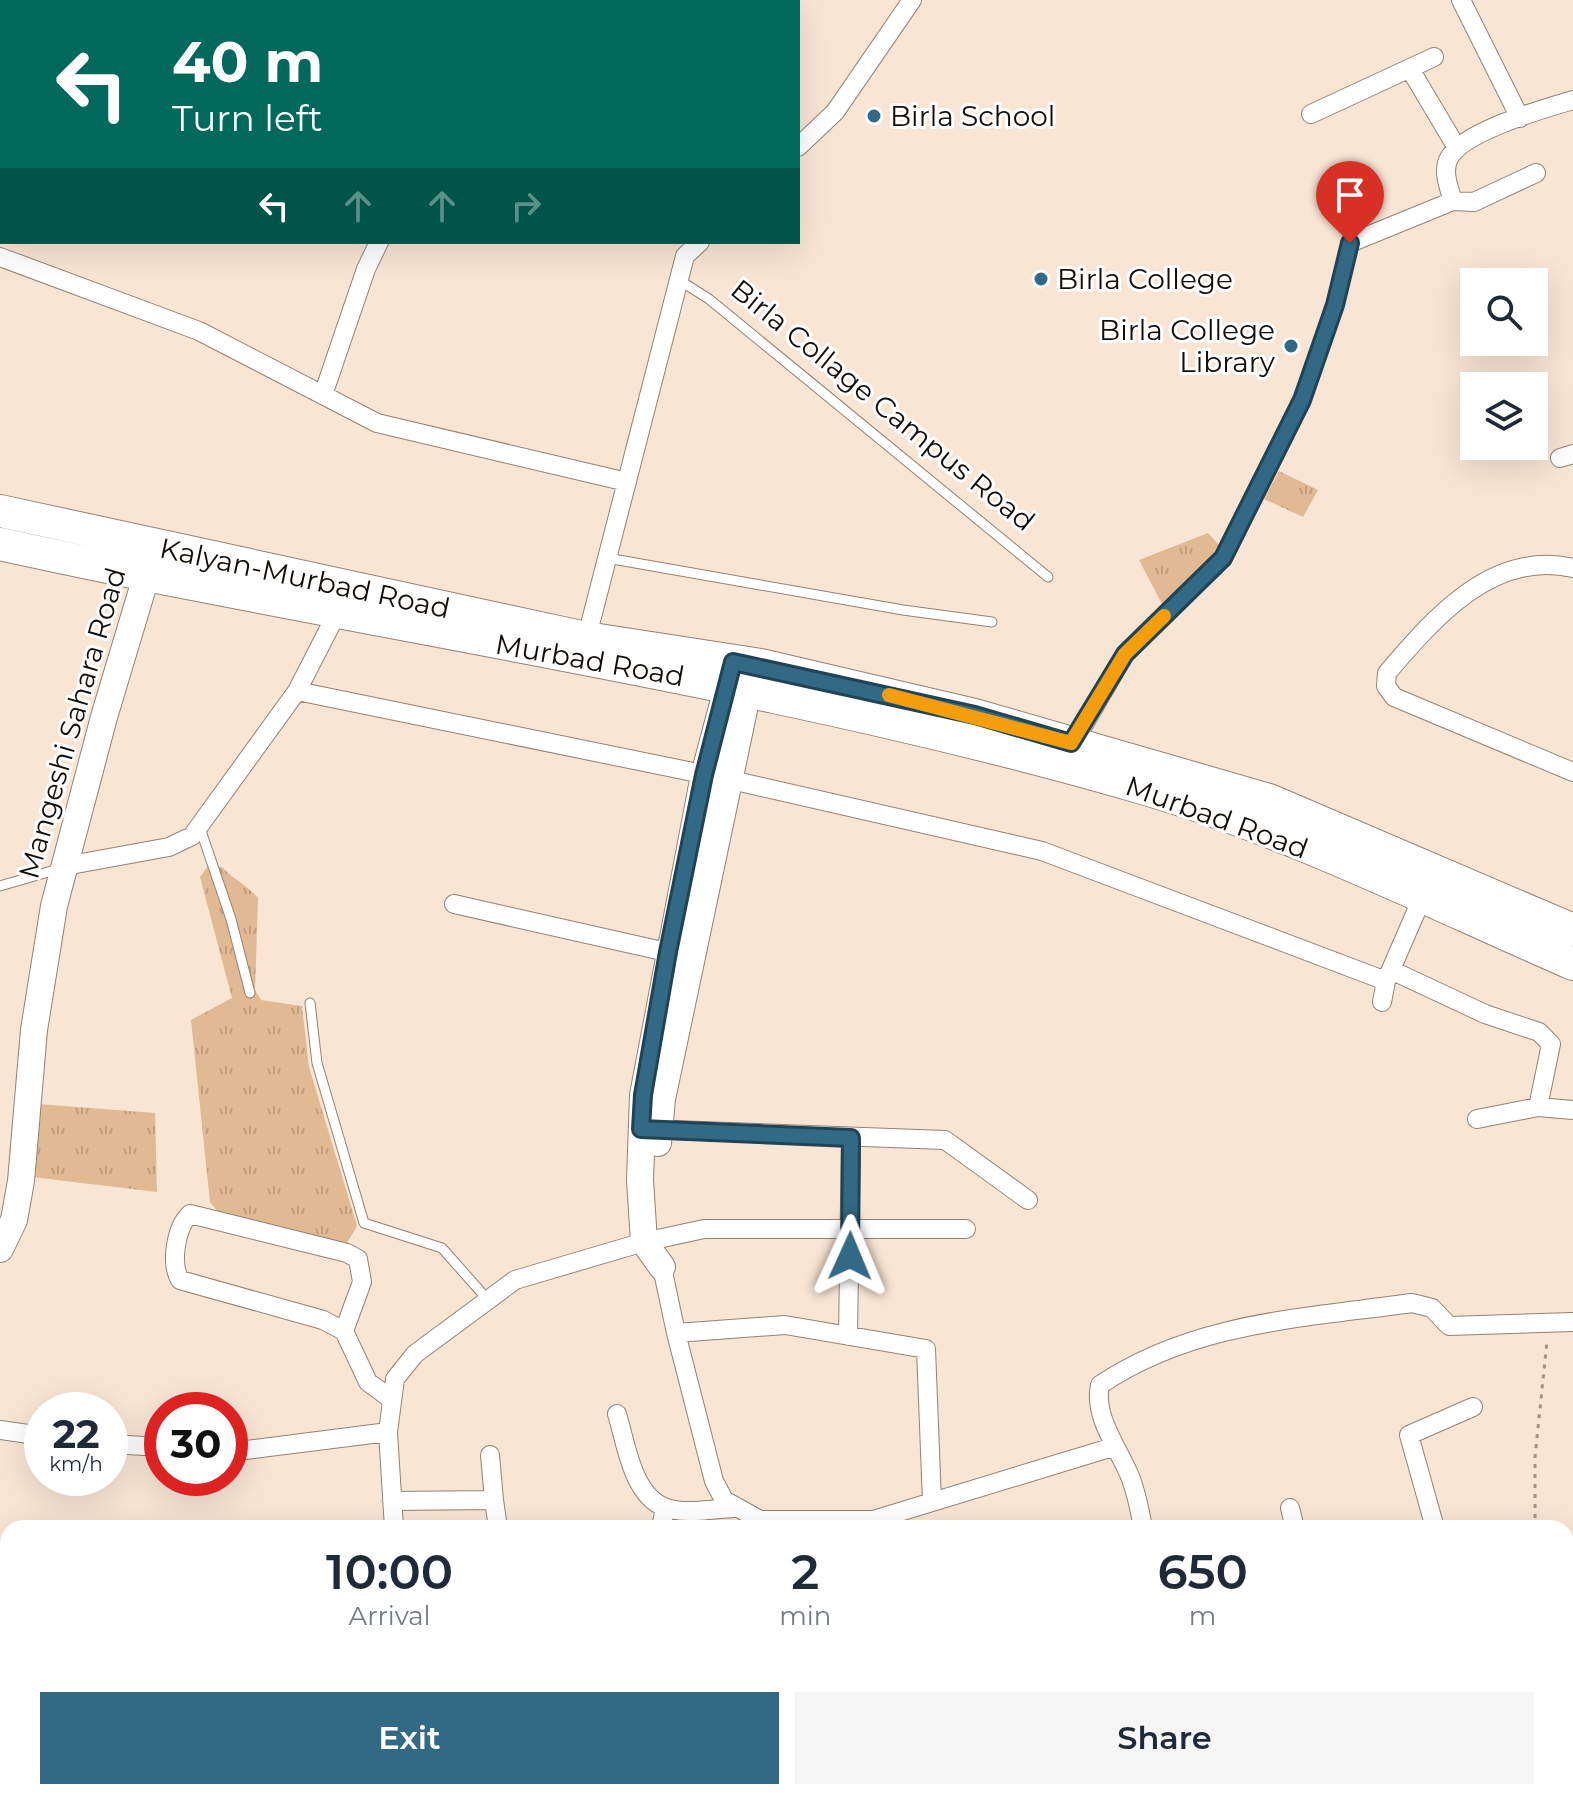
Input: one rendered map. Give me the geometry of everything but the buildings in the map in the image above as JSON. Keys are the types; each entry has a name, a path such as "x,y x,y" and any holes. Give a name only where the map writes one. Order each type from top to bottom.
{"highway":[{"name":"Kalyan-Murbad Road","path":"0,511 147,543 584,648 975,715 1068,755 1269,800 1572,928"},
{"name":"Murbad Road","path":"0,544 138,575 337,613 584,648"},
{"name":"Murbad Road","path":"1068,755 1135,785 1267,831 1573,964"}],"street":[{"path":"800,145 835,112 912,0"},
{"path":"1461,0 1520,118"},
{"path":"1311,114 1434,57"},
{"path":"1410,69 1457,148"},
{"path":"1453,201 1446,178 1447,160 1457,148 1520,118 1573,100"},
{"path":"1350,243 1453,201 1474,202 1536,173"},
{"path":"323,395 366,269 378,244"},
{"path":"673,244 685,256"},
{"path":"584,648 685,256 698,244"},
{"path":"0,257 199,331 377,423 627,482"},
{"path":"1068,755 1125,654 1223,558 1302,400"},
{"name":"Mangeshi Sahara Road","path":"0,1212 17,1032 56,869 104,717 147,543"},
{"path":"1573,568 1538,565 1475,586 1427,626 1387,673 1386,679 1389,692 1394,697 1573,772"},
{"path":"56,869 169,847 192,836 297,691 337,613"},
{"path":"741,675 679,954 649,1129 653,1240 714,1481 724,1500 733,1508 760,1520"},
{"path":"297,691 716,777 1042,851 1539,1032 1551,1044 1538,1107"},
{"name":"Mangeshi Sahara Road","path":"0,1249 14,1220 21,1181 34,1030 56,869"},
{"path":"1382,1002 1388,975 1422,898"},
{"path":"454,904 679,954"},
{"path":"1477,1119 1538,1107 1573,1110"},
{"path":"649,1129 945,1140 1028,1200"},
{"path":"848,1336 851,1138"},
{"path":"344,1331 362,1282 358,1259 347,1253 190,1214 181,1222 174,1270 180,1280 323,1320 344,1331 368,1382 391,1399"},
{"path":"393,1520 388,1432 395,1379 415,1354 515,1280 653,1240 704,1229 966,1229"},
{"path":"1141,1520 1130,1477 1113,1447 1098,1395 1100,1385 1197,1337 1231,1328 1412,1303 1432,1308 1449,1326 1573,1322"},
{"path":"676,1333 785,1325 926,1349 932,1502"},
{"path":"1433,1520 1409,1435 1473,1407"},
{"path":"617,1414 639,1483 652,1499 665,1508 733,1508"},
{"path":"0,1430 24,1433"},
{"path":"248,1450 388,1432"},
{"path":"886,1520 932,1502 1113,1447"},
{"path":"490,1455 497,1520"},
{"path":"392,1501 494,1500"},
{"path":"663,1520 665,1508"},
{"path":"1290,1508 1293,1520"}],"lane":[{"path":"1302,400 1335,305 1350,243"},
{"name":"Birla Collage Campus Road","path":"679,280 709,299 1048,577"},
{"path":"607,558 903,610 992,622"},
{"path":"199,826 231,919 250,993"},
{"path":"0,886 56,869"},
{"path":"310,1003 317,1063 364,1223 442,1248 488,1300"}],"path":[{"path":"1535,1520 1535,1457 1550,1322"}],"green space":[{"path":"1279,471 1318,490 1303,517 1264,499"},
{"path":"1208,533 1221,547 1162,604 1139,560"},
{"path":"208,866 222,867 258,898 255,990 261,1000 302,1006 309,1067 357,1226 344,1248 222,1217 210,1202 191,1020 232,998 200,877"},
{"path":"38,1104 155,1113 157,1192 32,1177"}],"slow traffic":[{"path":"889,695 975,715 1071,743 1125,654 1164,616"}],"place":[{"name":"Birla School","path":"874,116"},
{"name":"Birla College","path":"1041,279"},
{"name":"Birla College Library","path":"1291,346"}],"route":[{"path":"850,1256 851,1138 641,1129 643,1095 668,952 704,775 733,662 761,665 975,715 1071,743 1125,654 1223,558 1302,400 1335,305 1350,243"}]}
